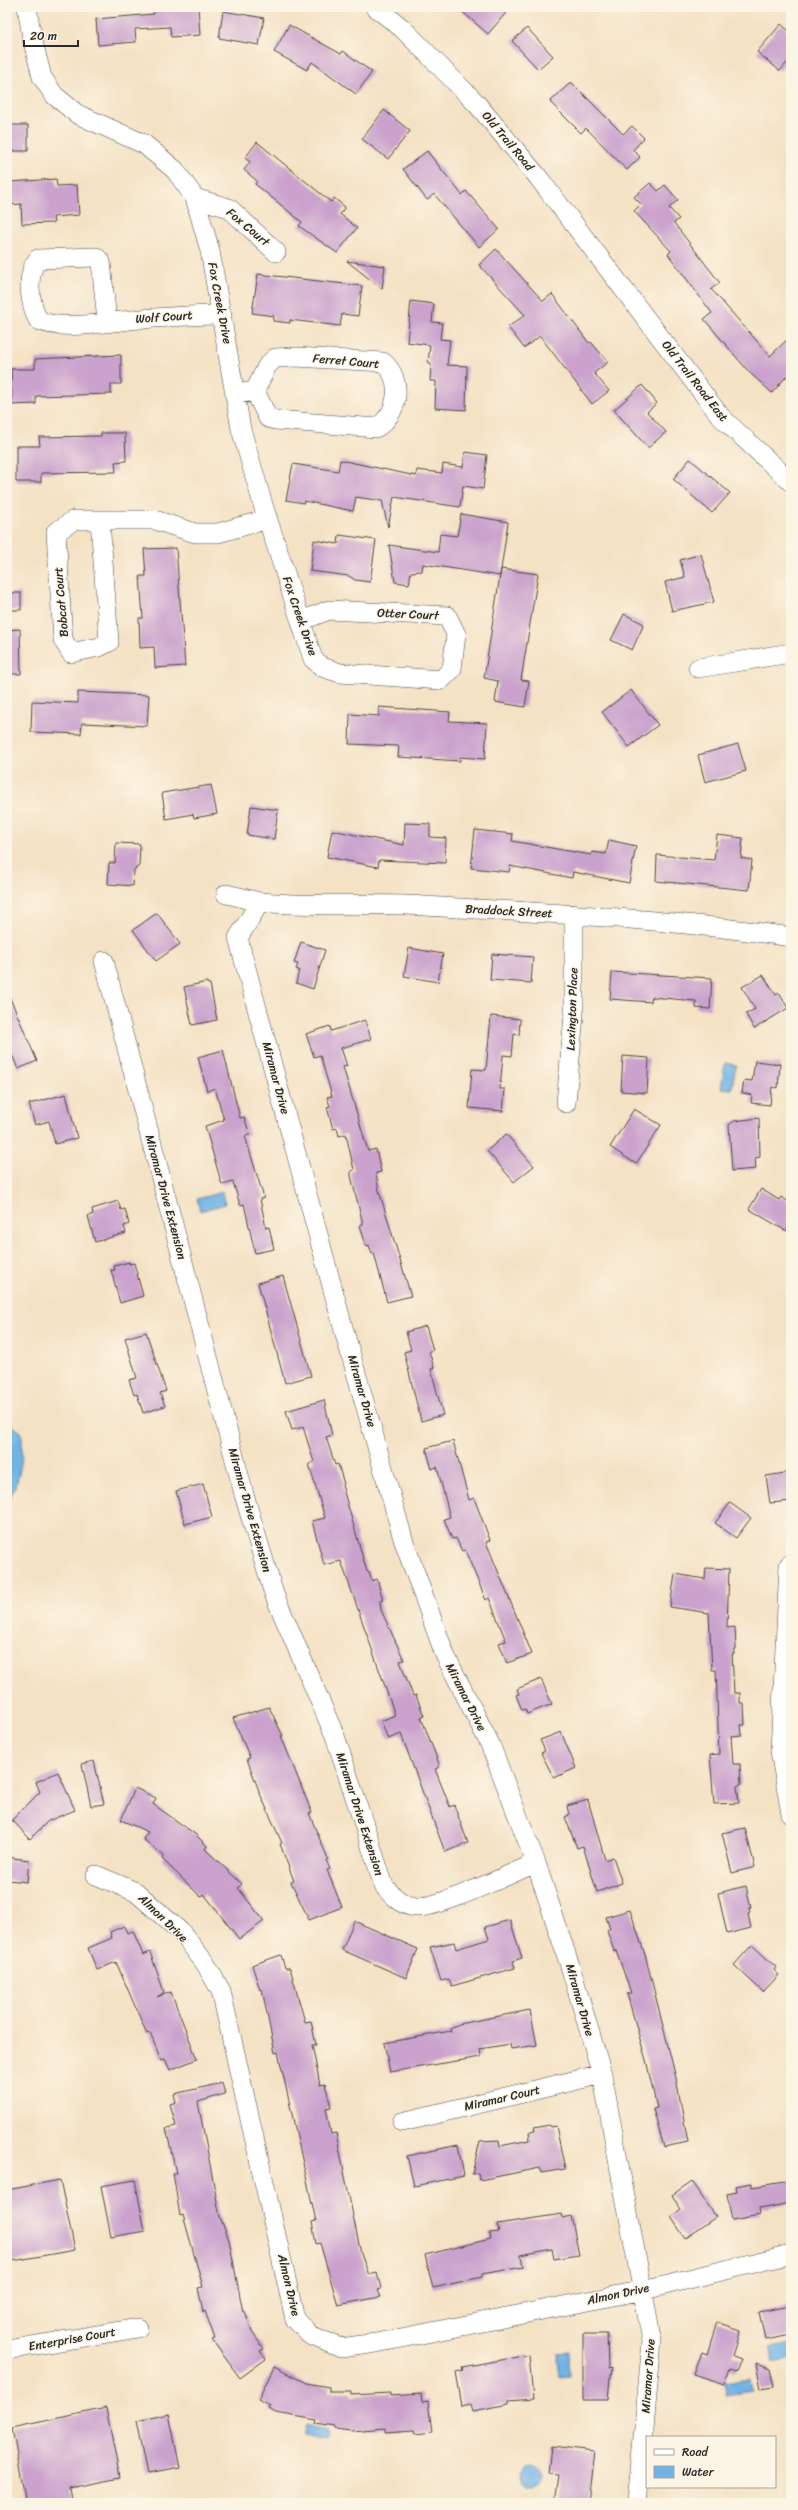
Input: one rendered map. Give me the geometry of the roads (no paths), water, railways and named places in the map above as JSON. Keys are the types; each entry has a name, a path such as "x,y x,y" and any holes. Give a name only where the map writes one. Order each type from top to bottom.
{"street":[{"name":"Fox Creek Drive","path":"27,7 32,38 42,78 54,96 77,114 144,144 175,170 194,198 210,251 241,429 313,659 322,667"},
{"name":"Old Trail Road","path":"375,7 402,28 476,103 538,178 624,289"},
{"name":"Fox Court","path":"194,198 230,208 276,252"},
{"name":"Wolf Court","path":"107,322 101,262 96,256 51,257 38,259 33,265 31,305 38,320 48,324 107,322 222,314"},
{"name":"Old Trail Road East","path":"624,289 721,417 791,482"},
{"name":"Ferret Court","path":"296,357 383,362 392,370 397,382 392,411 386,422 376,428 276,420 268,418 255,391 267,366 275,358 296,357"},
{"path":"236,394 255,391"},
{"name":"Bobcat Court","path":"100,520 109,642 99,647 71,653 63,640 56,532 74,520 100,520 155,520 195,532 218,533 268,519"},
{"name":"Otter Court","path":"301,621 330,610 447,616 456,634 452,669 441,680 340,673 322,667"},
{"path":"698,668 791,653"},
{"name":"Braddock Street","path":"226,894 260,902 370,903 574,914 712,925 791,937"},
{"name":"Miramar Drive","path":"260,902 238,938 343,1327 398,1519 445,1655 490,1744 536,1862 571,1969 602,2074 644,2290 652,2341 637,2503"},
{"name":"Lexington Place","path":"566,1103 574,1015 574,914"},
{"name":"Miramar Drive Extension","path":"104,961 245,1498 274,1594 335,1736 384,1886 393,1897 406,1905 429,1906 536,1862"},
{"path":"789,1565 780,1751 791,1814"},
{"name":"Almon Drive","path":"96,1875 136,1892 182,1933 205,1963 221,1991 295,2319 310,2335 340,2348 355,2346 644,2290 791,2254"},
{"name":"Miramar Court","path":"402,2122 602,2074"},
{"name":"Enterprise Court","path":"7,2350 138,2328"}],"water":[{"path":"725,1063 736,1065 732,1089 721,1088"},
{"path":"222,1192 225,1204 200,1211 197,1199"},
{"path":"7,1422 21,1432 22,1458 15,1487 7,1501"},
{"path":"791,2343 791,2359 774,2363 770,2347"},
{"path":"569,2352 570,2376 559,2377 558,2353"},
{"path":"751,2379 753,2391 726,2395 724,2383"},
{"path":"306,2426 328,2430 329,2438 326,2441 303,2436"},
{"path":"529,2468 537,2471 540,2479 537,2487 529,2490 521,2487 518,2479 521,2471"}]}
